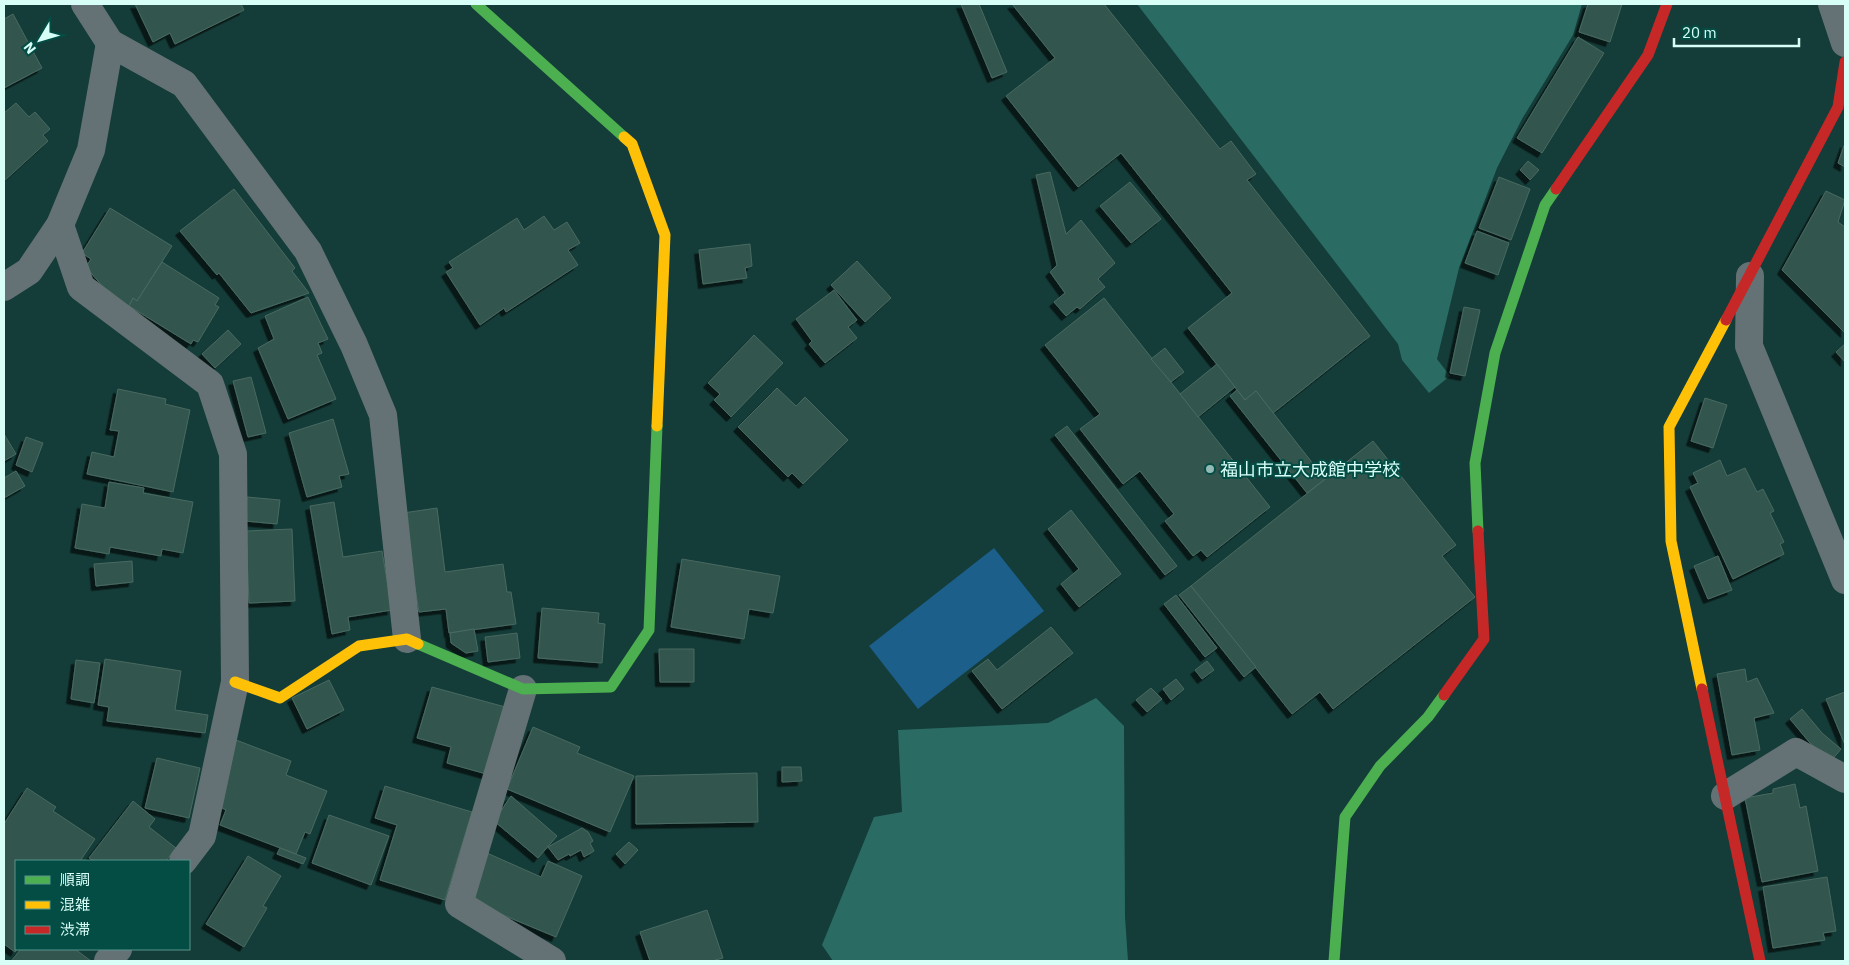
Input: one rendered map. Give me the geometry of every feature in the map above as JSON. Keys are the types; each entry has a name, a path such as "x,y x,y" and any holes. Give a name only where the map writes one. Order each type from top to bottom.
{"street":[{"path":"85,4 110,43 184,84 308,251 354,346 383,415 407,639"},
{"path":"235,682 280,698 359,646 407,639 523,689 611,687 649,630 664,235 632,144 476,4"},
{"path":"1334,961 1345,817 1380,766 1428,717 1484,639 1475,463 1495,353 1545,205 1648,55 1667,4"},
{"path":"1832,4 1845,43"},
{"path":"4,288 29,271 60,225 91,150 110,43"},
{"path":"1760,961 1671,542 1669,427 1838,107 1845,62"},
{"path":"60,225 81,287 210,384 233,454 235,682 202,836 184,860"},
{"path":"1750,276 1749,346 1845,580"},
{"path":"523,689 459,904 552,961"},
{"path":"1725,796 1796,752 1845,779"},
{"path":"108,961 117,950"}],"green space":[{"path":"1137,4 1582,4 1573,35 1522,119 1497,168 1459,268 1437,359 1450,376 1429,393 1402,360 1398,344"},
{"path":"1096,698 1124,726 1125,917 1128,961 833,961 822,945 874,817 902,812 898,730 1048,723"}],"water":[{"path":"994,548 1044,611 918,709 869,646"}],"building":[{"path":"135,4 241,4 244,10 175,44 170,33 153,42"},
{"path":"961,4 979,4 1007,72 992,78"},
{"path":"1012,4 1104,4 1220,149 1231,141 1256,174 1247,180 1370,336 1273,413 1256,391 1245,400 1188,328 1232,293 1121,153 1078,187 1006,96 1055,58"},
{"path":"1588,4 1622,4 1610,42 1579,32"},
{"path":"13,14 42,68 4,88 4,19"},
{"path":"1578,37 1604,53 1542,153 1517,138"},
{"path":"16,103 29,117 35,112 50,129 43,135 48,141 4,181 4,113"},
{"path":"1845,143 1845,167 1838,163"},
{"path":"1528,161 1539,170 1530,180 1520,170"},
{"path":"1050,172 1066,234 1081,220 1115,263 1098,279 1105,287 1080,309 1077,307 1066,316 1054,302 1065,293 1050,272 1057,265 1036,175"},
{"path":"1499,177 1530,189 1511,240 1479,228"},
{"path":"1130,182 1161,219 1131,243 1100,206"},
{"path":"234,189 295,268 292,271 309,293 251,313 219,273 217,275 180,231"},
{"path":"1826,191 1845,200 1838,222 1845,227 1845,333 1782,270"},
{"path":"110,208 172,246 137,301 133,298 129,306 109,294 86,267 91,259 82,253"},
{"path":"544,216 554,230 567,222 580,243 568,250 578,265 506,312 504,308 480,325 446,272 453,268 449,262 517,218 524,230"},
{"path":"1477,231 1509,243 1498,275 1465,263"},
{"path":"750,244 752,266 745,268 747,278 703,284 699,250"},
{"path":"857,261 891,298 865,322 831,285"},
{"path":"162,262 219,298 215,305 219,307 198,342 193,340 191,344 129,306 133,298 137,301"},
{"path":"834,290 857,320 848,327 857,338 825,363 809,344 812,341 796,319"},
{"path":"308,297 328,339 318,343 322,353 317,355 336,399 288,419 258,348 274,339 265,316"},
{"path":"1104,298 1270,507 1207,557 1201,550 1193,556 1165,521 1174,514 1140,471 1123,484 1080,429 1100,414 1045,345"},
{"path":"1464,307 1480,310 1465,376 1450,373"},
{"path":"228,330 241,344 215,368 202,354"},
{"path":"754,335 783,363 731,417 714,400 720,394 708,383"},
{"path":"1845,344 1845,362 1836,352"},
{"path":"1165,348 1184,372 1171,382 1151,359"},
{"path":"1217,364 1235,387 1198,417 1180,394"},
{"path":"251,377 266,433 248,437 233,381"},
{"path":"777,388 796,406 805,397 848,440 803,484 792,473 788,477 738,427"},
{"path":"118,389 166,399 165,404 190,410 173,492 87,474 92,452 114,457 119,431 110,430"},
{"path":"1237,390 1245,400 1256,391 1325,479 1307,493 1230,396"},
{"path":"1705,398 1727,405 1713,448 1691,441"},
{"path":"333,419 349,474 339,476 342,487 307,497 289,433"},
{"path":"1067,426 1177,566 1165,575 1055,435"},
{"path":"4,434 16,454 4,461"},
{"path":"26,437 43,443 32,472 16,465"},
{"path":"1373,441 1456,545 1442,556 1475,597 1333,709 1320,692 1292,714 1191,586"},
{"path":"1720,460 1727,476 1745,468 1757,492 1763,489 1774,511 1770,513 1784,542 1780,544 1784,554 1733,579 1690,487 1698,483 1693,473"},
{"path":"16,471 25,486 4,498 4,478"},
{"path":"109,482 144,488 143,493 193,502 183,553 162,549 161,556 110,547 109,554 75,548 82,504 105,508"},
{"path":"247,497 280,500 277,524 245,521"},
{"path":"334,502 343,557 382,551 392,610 348,617 350,630 332,634 310,506"},
{"path":"437,508 445,572 503,564 507,592 511,592 516,624 449,633 446,609 419,612 403,513"},
{"path":"1071,510 1121,574 1079,607 1061,584 1079,569 1048,529"},
{"path":"292,529 295,601 249,603 246,531"},
{"path":"1718,556 1732,590 1708,599 1694,566"},
{"path":"682,559 780,576 773,613 749,609 744,639 671,627"},
{"path":"132,561 133,582 96,586 94,564"},
{"path":"1191,586 1256,667 1244,677 1179,595"},
{"path":"1176,595 1217,648 1205,657 1164,604"},
{"path":"542,608 599,613 598,623 605,624 602,663 538,658"},
{"path":"1051,627 1073,653 1002,709 972,671 988,659 997,670"},
{"path":"474,629 478,651 466,653 451,643 450,633"},
{"path":"517,633 520,658 488,662 485,637"},
{"path":"659,649 694,649 694,682 660,682"},
{"path":"105,659 181,671 175,710 208,715 205,733 107,721 109,707 98,705"},
{"path":"76,660 100,663 94,703 71,699"},
{"path":"1207,661 1214,670 1202,679 1195,670"},
{"path":"1745,669 1747,682 1757,678 1774,713 1754,718 1760,750 1732,755 1717,674"},
{"path":"1176,679 1184,689 1171,700 1163,689"},
{"path":"329,680 344,710 307,729 292,698"},
{"path":"432,687 509,708 490,775 447,763 451,747 417,738"},
{"path":"1151,688 1162,699 1147,712 1136,700"},
{"path":"1845,692 1845,745 1826,699"},
{"path":"1802,709 1822,733 1841,749 1831,761 1810,743 1790,719"},
{"path":"533,727 580,747 577,753 634,776 610,832 507,789"},
{"path":"236,740 291,761 286,775 327,791 310,834 305,832 296,854 220,825 226,810 222,808"},
{"path":"157,758 200,768 189,818 145,808"},
{"path":"782,767 801,767 802,781 782,782"},
{"path":"757,773 758,822 636,824 636,776"},
{"path":"1795,784 1800,808 1806,806 1818,871 1762,882 1745,798 1773,793 1773,789"},
{"path":"385,786 472,812 445,900 380,880 397,825 375,818"},
{"path":"27,788 56,807 53,811 95,839 81,860 15,860 15,952 4,944 4,824"},
{"path":"511,796 557,836 538,858 494,821"},
{"path":"133,801 155,819 149,827 176,848 167,860 92,860 89,858"},
{"path":"329,815 389,836 371,885 312,863"},
{"path":"582,828 588,832 593,841 590,843 594,851 584,857 581,850 558,860 548,847"},
{"path":"629,842 638,850 625,864 616,854"},
{"path":"280,848 306,858 303,864 277,854"},
{"path":"487,853 541,877 548,861 582,876 556,937 467,900"},
{"path":"248,856 281,876 263,906 267,908 244,947 206,924"},
{"path":"1827,877 1836,931 1823,933 1825,940 1773,948 1763,887"},
{"path":"707,910 723,958 712,961 650,961 640,932"},
{"path":"20,950 76,950 91,961 11,961"}],"traffic: fast":[{"path":"476,4 624,137"},
{"path":"1478,531 1475,463 1495,353 1545,205 1556,189"},
{"path":"418,644 523,689 611,687 649,630 657,426"},
{"path":"1334,961 1345,817 1380,766 1428,717 1444,695"}],"traffic: slow":[{"path":"624,137 632,144 665,235 657,426"},
{"path":"1702,689 1671,541 1669,427 1726,320"},
{"path":"235,682 280,698 359,646 407,639 418,644"}],"traffic: jam":[{"path":"1556,189 1648,55 1667,4"},
{"path":"1726,320 1838,107 1845,62"},
{"path":"1444,695 1484,639 1478,531"},
{"path":"1702,689 1760,961"}],"place":[{"name":"福山市立大成館中学校","path":"1210,469"}]}
